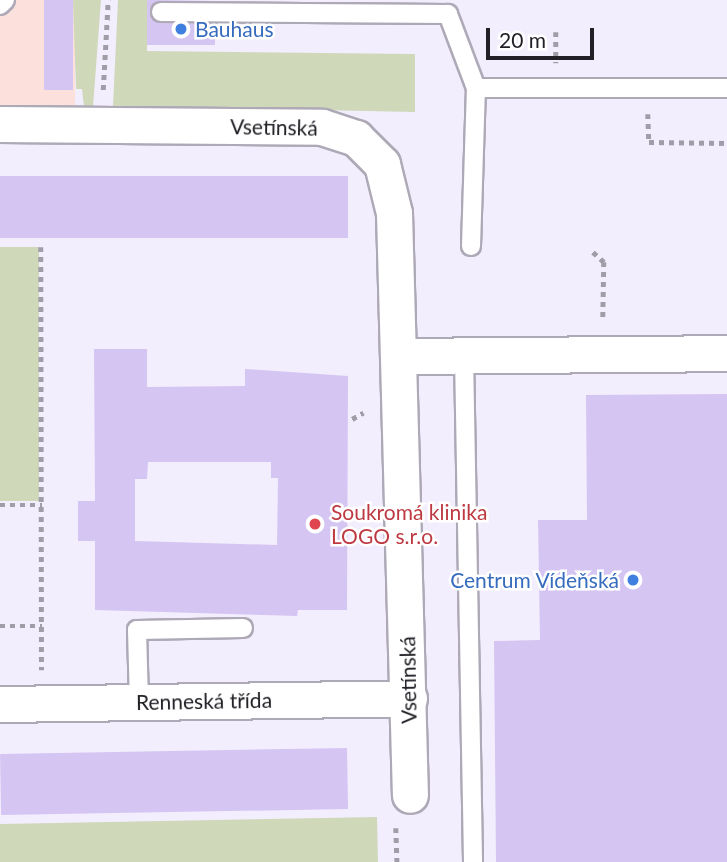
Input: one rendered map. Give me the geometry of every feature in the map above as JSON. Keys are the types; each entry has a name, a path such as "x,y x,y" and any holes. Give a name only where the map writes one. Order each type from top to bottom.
{"street":[{"name":"Vsetínská","path":"0,124 322,127 356,138 388,177 398,356 410,795"},
{"path":"398,356 727,353"},
{"name":"Renneská třída","path":"0,704 409,698"}],"lane":[{"path":"0,5 5,0"},
{"path":"161,12 448,7 476,88 471,246"},
{"path":"476,88 727,88"},
{"path":"464,355 472,862"},
{"path":"139,702 137,629 243,628"}],"path":[{"path":"100,125 108,0"},
{"path":"41,247 42,676"},
{"path":"593,252 604,262 603,315"},
{"path":"352,419 375,403"},
{"path":"0,506 42,505"},
{"path":"0,626 42,626"}],"shaded area":[{"path":"0,0 75,0 75,106 0,106"}],"green space":[{"path":"73,0 101,0 93,107 85,116 82,89 76,89"},
{"path":"118,0 147,0 147,51 415,54 415,112 113,106"},
{"path":"0,247 39,247 39,501 0,501"},
{"path":"377,817 378,862 0,862 0,824"}],"building":[{"path":"44,0 73,0 73,90 44,90"},
{"path":"147,0 215,0 160,1 150,11 160,23 215,24 215,45 147,45"},
{"path":"0,176 348,176 348,238 0,238"},
{"path":"94,349 147,349 147,387 245,386 245,369 348,376 347,610 298,610 297,616 95,610 95,541 78,541 78,501 95,501","holes":["148,462 271,462 271,478 278,478 277,545 135,541 135,479 147,479"]},
{"name":"Centrum Vídeňská","path":"727,394 727,862 496,862 494,641 540,640 538,520 587,520 586,395"},
{"path":"347,748 348,809 1,815 0,754"}],"place":[{"name":"Bauhaus","path":"181,29"},
{"name":"Soukromá klinika LOGO s.r.o.","path":"315,524"},
{"name":"Centrum Vídeňská","path":"633,580"}]}
